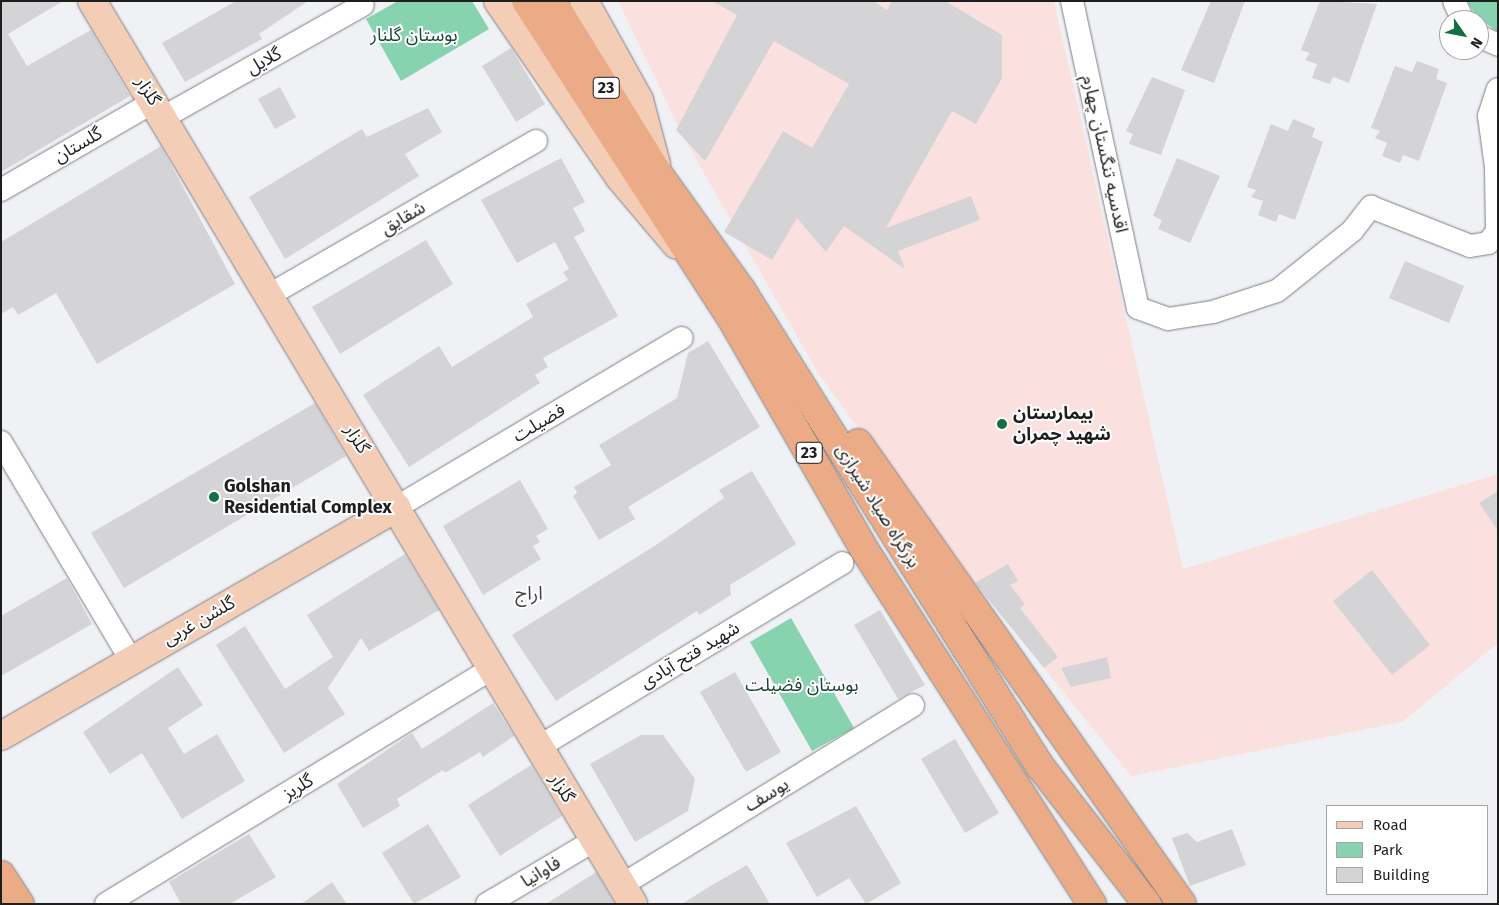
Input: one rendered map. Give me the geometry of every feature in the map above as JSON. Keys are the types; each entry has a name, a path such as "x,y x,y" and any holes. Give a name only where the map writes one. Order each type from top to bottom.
{"highway":[{"name":"بزرگراه صیاد شیرازی","path":"526,1 688,255 730,316 864,549 1092,904"},
{"name":"بزرگراه صیاد شیرازی","path":"552,1 659,175 742,291 1040,766 1148,904"},
{"path":"742,291 806,369 1182,904"},
{"path":"1041,826 1068,904"},
{"path":"1,875 20,904"}],"main road":[{"name":"گلزار","path":"92,1 160,109 271,294 397,507 490,670 627,894"},
{"path":"498,1 620,178 688,255"},
{"path":"584,1 639,100 659,175"},
{"name":"گلشن غربی","path":"1,736 397,507"}],"street":[{"name":"اقدسیه تنگستان چهارم","path":"1072,1 1138,308 1168,319 1214,312 1277,291 1352,231 1371,207 1470,246 1488,243 1497,232 1496,166 1489,116 1498,89"},
{"name":"گلایل","path":"160,109 363,5"},
{"name":"گلستان","path":"1,190 160,109"},
{"name":"شقایق","path":"271,294 536,141"},
{"name":"فضیلت","path":"397,507 682,338"},
{"path":"1,442 131,660"},
{"name":"شهید فتح آبادی","path":"537,748 842,562"},
{"name":"گلریز","path":"106,904 490,670"},
{"name":"یوسف","path":"627,894 913,705"},
{"name":"فاوانیا","path":"487,904 594,840"}],"shaded area":[{"name":"بیمارستان شهید چمران","path":"618,1 1054,1 1183,569 1498,474 1498,643 1402,722 1131,776 926,522 818,373 685,140"}],"green space":[{"name":"بوستان گلنار","path":"398,1 472,1 489,29 401,81 366,19"},
{"path":"1467,1 1498,1 1498,32 1489,26 1489,10 1473,10"},
{"name":"بوستان فضیلت","path":"791,618 854,728 812,751 750,642"}],"building":[{"path":"1,1 63,1 8,34 27,66 91,30 130,96 1,172"},
{"path":"236,1 308,1 259,34 262,39 185,82 162,43"},
{"path":"712,1 873,1 887,10 892,1 945,1 1002,35 1002,78 976,124 952,111 886,228 971,196 980,220 898,251 905,269 844,226 826,252 797,218 772,260 724,232 783,131 812,148 849,84 774,41 705,161 676,130 737,15"},
{"path":"1211,1 1245,1 1214,83 1181,70"},
{"path":"1320,1 1377,4 1349,83 1333,77 1330,84 1312,78 1317,64 1305,60 1310,53 1301,50"},
{"path":"511,48 545,104 516,122 482,66"},
{"path":"1417,61 1439,69 1436,79 1447,83 1419,161 1403,155 1400,163 1382,156 1387,143 1375,138 1380,131 1371,128 1395,66 1412,72"},
{"path":"1152,77 1185,90 1161,155 1129,144 1133,134 1126,131"},
{"path":"280,87 296,117 275,129 258,99"},
{"path":"428,108 442,132 405,154 419,176 285,259 249,197 362,129 367,137"},
{"path":"1293,119 1315,128 1312,137 1323,142 1295,220 1279,214 1276,222 1258,215 1263,201 1251,197 1256,190 1247,187 1271,124 1288,131"},
{"path":"161,146 235,284 97,364 56,293 18,315 13,307 1,314 1,242"},
{"path":"561,158 585,202 573,208 585,231 574,237 618,316 543,358 548,367 535,375 540,383 409,467 363,395 439,346 452,367 533,317 526,304 568,280 563,272 569,269 555,242 517,263 481,200"},
{"path":"1177,158 1220,176 1190,243 1158,229 1162,220 1153,216"},
{"path":"426,240 453,284 340,354 312,307"},
{"path":"1405,261 1464,286 1449,323 1389,298"},
{"path":"708,341 760,427 628,507 635,519 599,540 573,496 577,493 574,487 611,465 599,445 677,398 688,353"},
{"name":"Golshan Residential Complex","path":"315,403 346,456 124,588 91,533"},
{"path":"752,471 796,544 730,585 731,595 699,615 697,611 556,701 512,635 656,545 724,498 719,490"},
{"path":"520,480 548,529 536,536 540,542 533,546 541,559 483,595 443,526"},
{"path":"1498,491 1498,531 1479,503"},
{"path":"405,554 439,610 369,651 361,638 328,688 345,714 284,753 216,645 245,626 285,689 333,657 307,615"},
{"path":"1008,564 1018,581 1010,585 1025,604 1020,608 1058,657 1044,668 975,583"},
{"path":"1372,570 1430,645 1392,675 1333,601"},
{"path":"67,578 92,624 1,676 1,616"},
{"path":"880,610 925,685 898,699 854,625"},
{"path":"1107,657 1111,678 1071,687 1061,668"},
{"path":"178,667 203,705 168,728 184,754 217,734 245,781 182,819 142,753 110,774 83,732"},
{"path":"735,672 781,752 746,772 700,692"},
{"path":"493,703 514,736 483,757 480,752 445,773 443,770 397,799 400,806 363,828 337,784 412,733 422,749"},
{"path":"641,735 663,735 695,779 688,811 635,842 590,764"},
{"path":"955,739 999,813 965,833 921,759"},
{"path":"531,765 562,816 500,856 468,805"},
{"path":"856,806 901,883 866,904 849,878 817,897 786,843"},
{"path":"428,824 461,877 414,904 382,853"},
{"path":"1232,829 1246,865 1190,886 1172,838 1187,833 1197,842"},
{"path":"249,834 276,877 230,904 181,904 169,882"},
{"path":"747,865 770,904 682,904 707,888"},
{"path":"596,872 615,904 546,904"},
{"path":"332,882 347,904 301,904"}],"place":[{"name":"بیمارستان شهید چمران","path":"1002,424"},
{"name":"Golshan Residential Complex","path":"214,497"}],"district":[{"name":"اراج","path":"529,594"}]}
